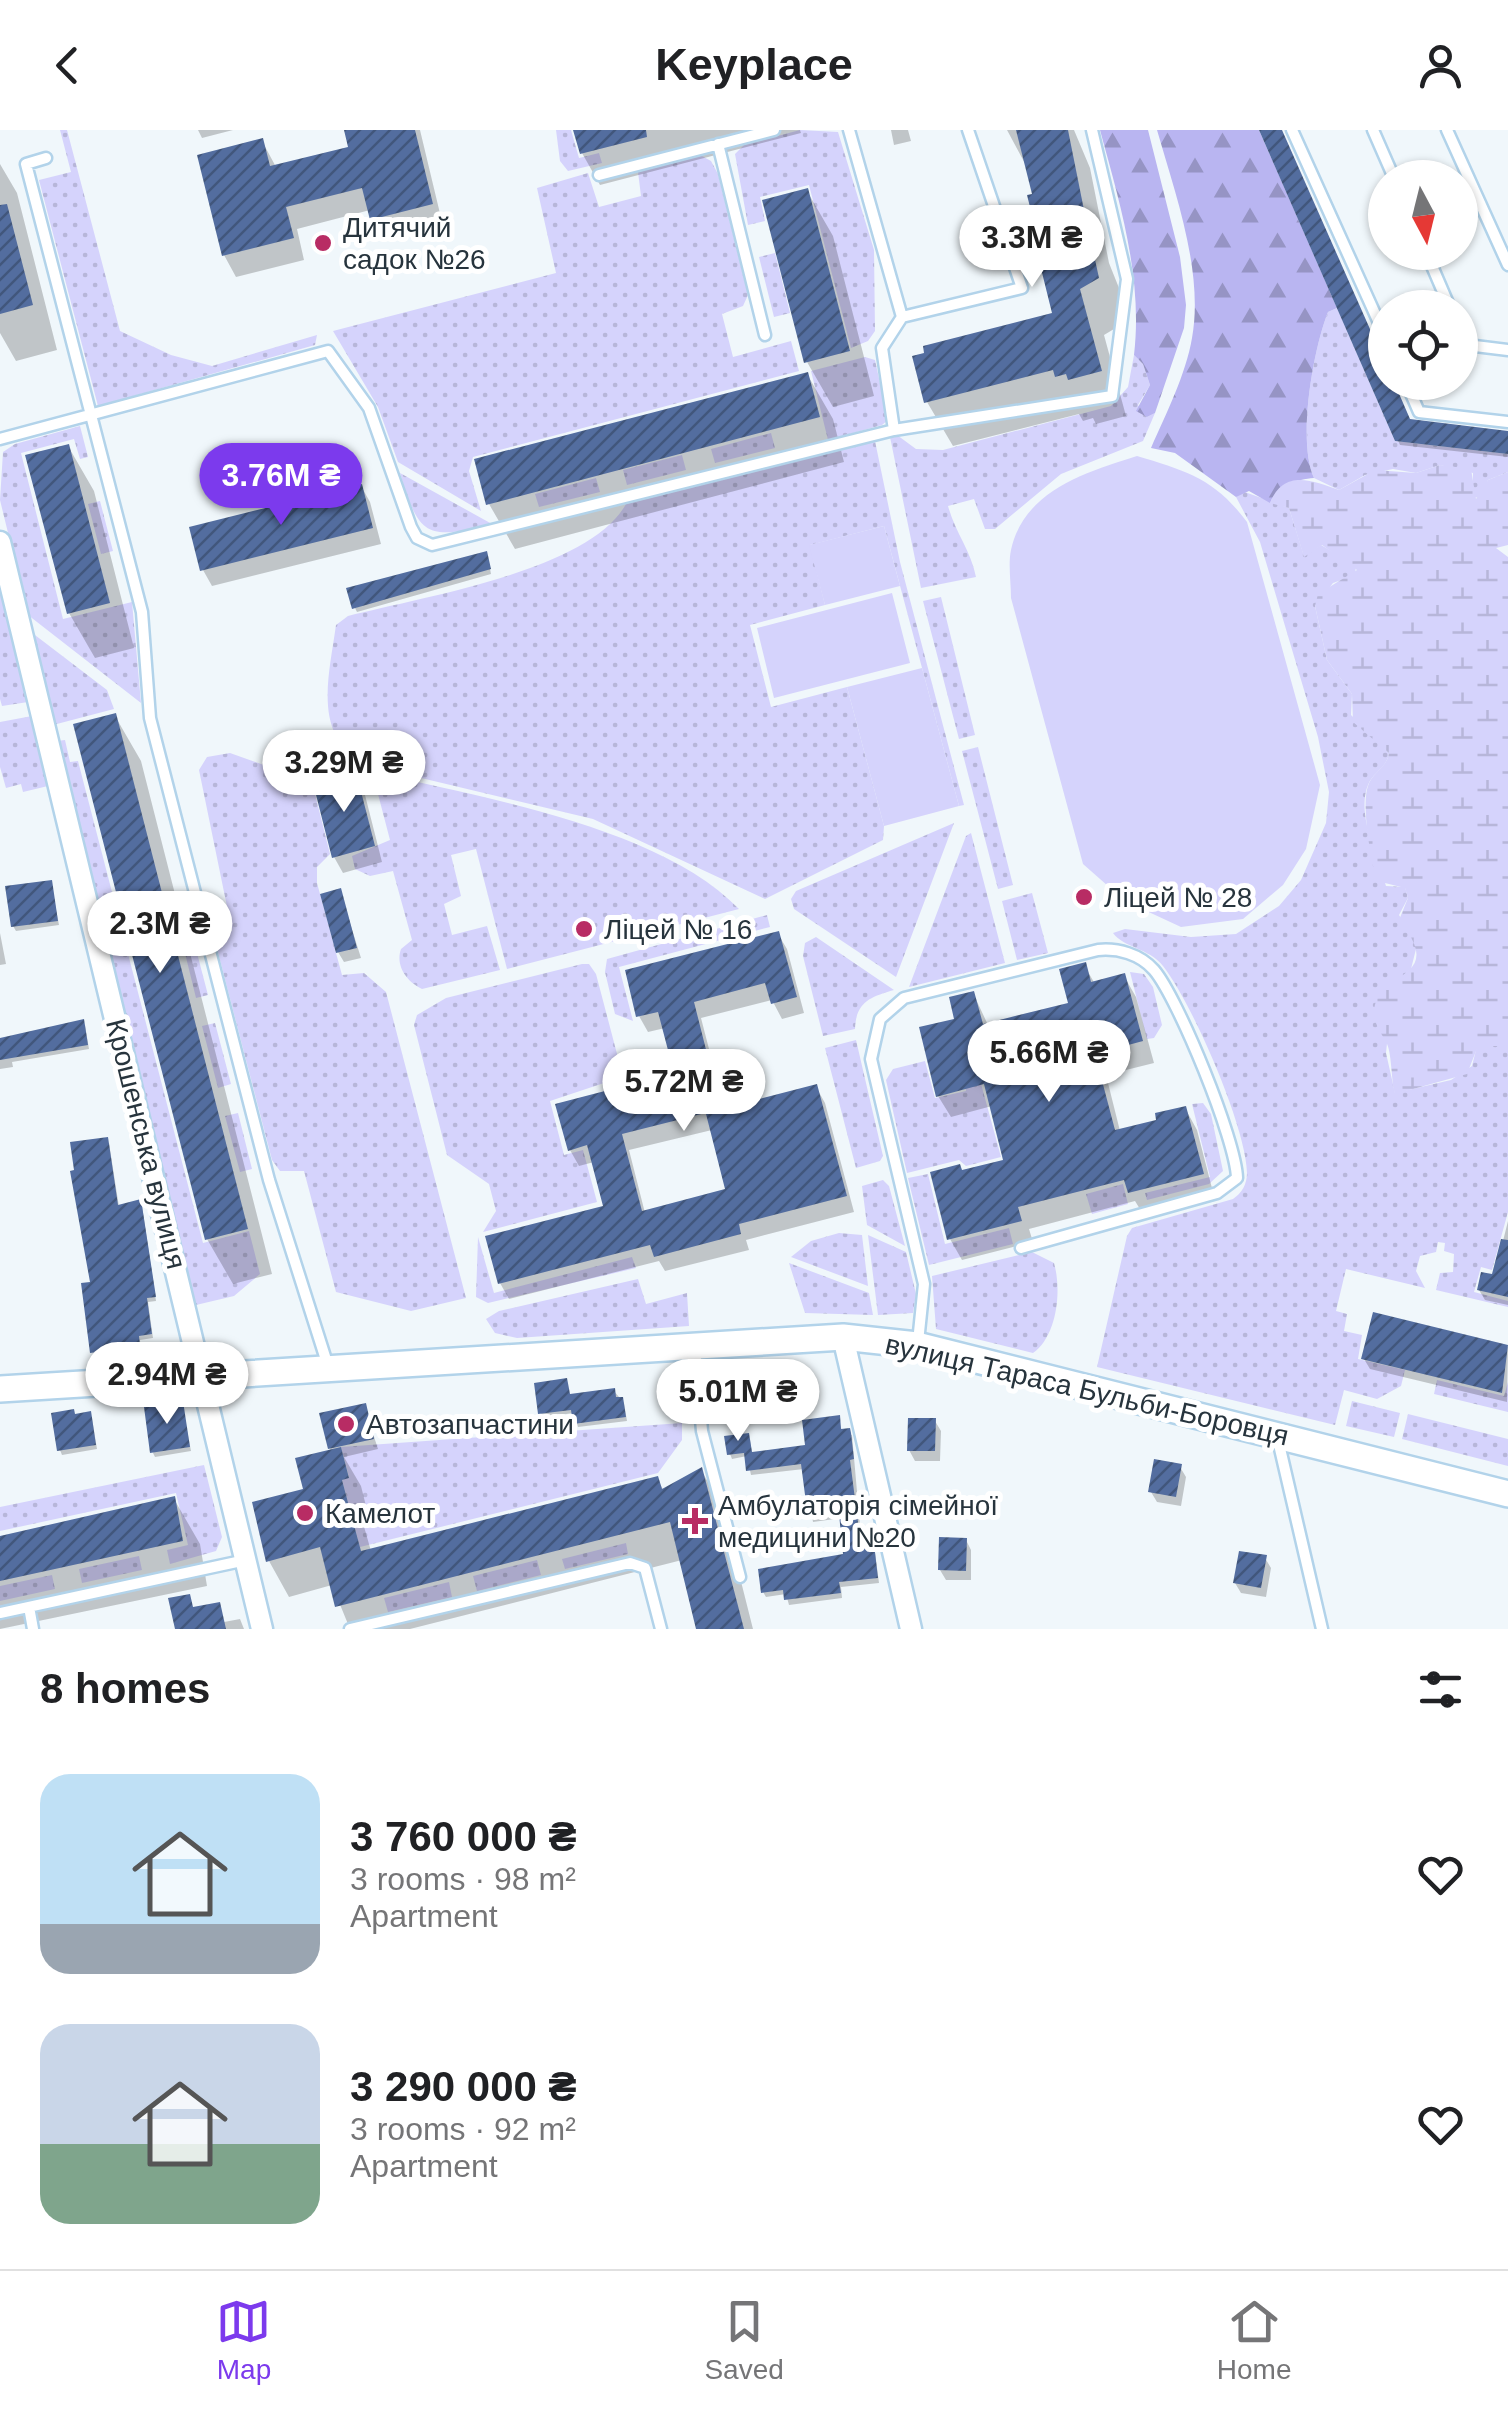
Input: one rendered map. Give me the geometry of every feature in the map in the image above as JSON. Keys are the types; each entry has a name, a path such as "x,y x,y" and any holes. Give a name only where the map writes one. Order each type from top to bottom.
{"street":[{"name":"Крошенська вулиця","path":"0,542 262,1629"},
{"name":"вулиця Тараса Бульби-Боровця","path":"0,1389 328,1366 844,1338 917,1345 1508,1494"},
{"path":"844,1338 911,1629"}],"lane":[{"path":"599,175 774,130"},
{"path":"850,130 902,317"},
{"path":"894,430 882,348 902,317 1022,288 968,130"},
{"path":"0,439 328,351 369,408 411,528 417,538 432,545 894,430 1112,396 1127,279 1092,130"},
{"path":"1292,130 1368,298"},
{"path":"1373,130 1386,160"},
{"path":"1448,130 1508,265"},
{"path":"718,144 765,335"},
{"path":"46,158 26,164 142,612 150,718 270,1180 328,1366"},
{"path":"1478,347 1508,350"},
{"path":"1414,400 1419,412 1508,422"},
{"path":"917,1345 925,1292 871,1060 880,1019 904,998 1098,950 1129,953 1143,960 1160,979 1224,1118 1237,1178 1217,1193 1021,1248"},
{"path":"694,1346 702,1431 740,1577"},
{"path":"1276,1434 1322,1629"},
{"path":"0,1614 246,1560"},
{"path":"350,1629 630,1563 645,1568 662,1629"},
{"path":"28,1607 34,1629"}],"green space":[{"path":"60,130 67,130 120,331 171,355 212,366 317,335 315,345 98,406 39,180 71,172"},
{"path":"556,130 571,130 579,158 599,153 602,163 568,171 560,161"},
{"path":"800,130 838,132 874,250 875,331 868,341 851,348 809,185 760,197 765,221 748,225 735,154 744,145"},
{"path":"1100,130 1148,130 1180,257 1186,305 1184,328 1155,413 1147,417 1136,411 1150,385 1143,364 1134,355 1132,269"},
{"path":"1157,130 1259,130 1337,308 1328,312 1312,371 1307,442 1314,478 1288,485 1270,503 1249,491 1236,497 1175,453 1151,448 1185,366 1195,313 1186,233"},
{"path":"700,155 711,161 718,174 748,295 743,306 722,314 733,357 791,341 799,371 473,457 469,471 481,511 398,462 378,407 333,331 556,273 537,188 588,173 599,207 641,196 638,172"},
{"path":"775,253 790,313 774,317 759,257"},
{"path":"1337,308 1368,379 1368,400 1377,400 1395,441 1508,454 1508,472 1488,480 1481,498 1473,497 1473,473 1440,465 1416,473 1393,469 1365,475 1339,490 1314,478 1307,442 1309,395 1328,312"},
{"path":"1134,355 1143,364 1150,385 1138,405 1147,417 1155,413 1143,441 1061,474 995,529 985,529 974,499 948,506 976,577 921,588 890,437 897,435 916,449 943,450 1111,406 1128,387"},
{"path":"865,357 875,360 888,420 828,440 811,371"},
{"path":"80,426 88,457 80,459 74,439 21,453 63,619 132,602 141,703 28,615 0,500 3,452 15,444"},
{"path":"771,433 775,448 715,463 711,449"},
{"path":"875,441 900,562 964,805 959,806 884,526 810,545 825,605 750,625 771,707 847,687 884,826 883,840 765,899 593,819 371,766 352,755 339,741 331,724 328,686 336,625 348,616 458,590 541,564 577,547 606,527 626,504"},
{"path":"682,455 686,470 627,485 623,470"},
{"path":"1137,456 1199,478 1247,522 1320,785 1306,849 1283,885 1243,919 1181,927 1125,901 1083,864 1011,598 1011,550 1029,512 1043,498 1079,477"},
{"path":"1440,465 1471,469 1476,499 1488,480 1508,472 1508,545 1496,548 1508,557 1508,1046 1478,1046 1467,1074 1395,1094 1388,1046 1374,1014 1377,999 1413,965 1416,955 1413,940 1399,920 1408,898 1405,888 1377,881 1366,806 1370,781 1389,753 1353,722 1352,694 1327,660 1315,606 1318,594 1357,570 1322,545 1304,557 1289,508 1270,503 1276,492 1291,481 1309,481 1339,490 1375,470 1416,473"},
{"path":"400,473 492,524 453,532 429,529 413,511"},
{"path":"596,478 600,492 539,507 535,494"},
{"path":"1242,491 1289,508 1304,556 1321,545 1356,565 1355,575 1333,583 1315,606 1327,660 1352,694 1351,715 1389,753 1368,785 1365,809 1386,886 1405,887 1408,898 1399,915 1417,945 1411,969 1393,985 1386,1053 1395,1093 1451,1080 1472,1066 1477,1046 1508,1046 1508,1212 1492,1270 1481,1267 1474,1292 1508,1301 1508,1307 1436,1290 1440,1273 1453,1272 1454,1254 1444,1251 1445,1243 1438,1242 1436,1252 1420,1256 1416,1271 1425,1288 1346,1269 1336,1311 1347,1314 1344,1331 1362,1335 1358,1359 1405,1370 1401,1386 1377,1399 1344,1390 1335,1425 1097,1367 1132,1228 1233,1199 1243,1188 1247,1173 1228,1097 1188,1007 1157,960 1113,933 1125,929 1191,937 1236,934 1279,906 1301,880 1326,823 1329,792 1318,737 1260,542 1236,497"},
{"path":"100,501 113,551 101,554 88,504"},
{"path":"884,526 900,586 825,605 809,545"},
{"path":"0,588 28,702 2,706 0,699"},
{"path":"892,593 910,663 774,698 757,628"},
{"path":"941,597 975,735 959,739 923,601"},
{"path":"31,632 107,690 114,709 53,725"},
{"path":"922,668 959,806 884,826 847,687"},
{"path":"32,716 48,786 23,792 21,784 6,788 0,767 0,722"},
{"path":"65,740 70,762 78,761 203,1243 249,1231 260,1274 234,1296 196,1305 57,741"},
{"path":"978,747 1013,885 998,889 962,751"},
{"path":"230,753 312,782 330,854 317,867 317,883 342,975 364,973 386,992 466,1298 411,1311 336,1292 304,1171 280,1171 272,1160 214,937 232,931 199,770 207,757"},
{"path":"373,775 518,806 619,837 665,857 705,881 739,909 507,969 476,849 451,855 461,896 444,904 452,935 487,926 500,970 422,989 407,978 401,967 401,949 412,940 393,871 370,876 355,869 352,856 390,840"},
{"path":"954,823 896,977 794,909 791,899 796,891"},
{"path":"971,833 1005,963 909,987 966,836"},
{"path":"1032,893 1048,953 1017,960 1002,901"},
{"path":"767,915 770,927 619,967 633,1021 615,1014 605,972 607,959"},
{"path":"192,934 208,995 196,998 181,937"},
{"path":"816,937 894,990 861,1007 855,1029 823,1036 803,956 805,943"},
{"path":"589,964 596,974 621,1069 619,1078 550,1101 564,1155 583,1150 597,1202 483,1232 496,1211 489,1184 447,1155 414,1025 417,1015 446,998"},
{"path":"1130,972 1144,974 1153,987 1162,1025 1154,1038 1147,1039"},
{"path":"215,1023 231,1084 218,1088 202,1026"},
{"path":"856,1040 883,1156 880,1161 856,1168 825,1048"},
{"path":"925,1061 935,1098 966,1091 965,1084 980,1080 1001,1157 966,1166 959,1160 907,1173 886,1080 893,1069"},
{"path":"1203,1103 1211,1114 1223,1171 1209,1184 1147,1200 1145,1193 1210,1177 1192,1104"},
{"path":"238,1113 252,1169 240,1172 225,1116"},
{"path":"928,1174 945,1244 1009,1228 1013,1244 929,1265 908,1178"},
{"path":"883,1180 889,1186 905,1246 867,1225 862,1186"},
{"path":"1123,1184 1128,1204 1092,1214 1086,1194"},
{"path":"839,1233 862,1235 868,1286 791,1257 811,1241"},
{"path":"868,1235 906,1252 916,1294 913,1313 878,1315"},
{"path":"478,1237 494,1293 632,1257 636,1268 488,1303 476,1297"},
{"path":"1032,1252 1054,1263 1057,1286 1056,1312 1048,1336 1033,1353 936,1329 932,1276"},
{"path":"789,1263 869,1293 873,1315 805,1313"},
{"path":"638,1279 646,1304 687,1293 689,1326 517,1338 495,1333 486,1319 499,1311"},
{"path":"1437,1380 1504,1396 1508,1382 1508,1412 1434,1394"},
{"path":"1352,1401 1400,1413 1394,1437 1346,1426"},
{"path":"1408,1414 1508,1439 1508,1466 1402,1439"},
{"path":"682,1423 682,1440 658,1473 360,1547 342,1480 349,1477 341,1447"},
{"path":"204,1465 222,1537 216,1551 170,1564 167,1550 188,1545 176,1493 0,1531 0,1507"},
{"path":"626,1543 628,1554 565,1569 562,1559"},
{"path":"139,1556 142,1570 82,1583 79,1569"},
{"path":"537,1560 541,1575 477,1591 473,1576"},
{"path":"52,1575 55,1589 0,1601 0,1586"},
{"path":"449,1582 452,1597 388,1612 384,1598"}],"building":[{"path":"344,130 415,130 433,204 370,220 362,188 286,207 294,238 222,256 197,155 263,138 270,166 348,147"},
{"path":"573,130 646,130 647,137 580,154"},
{"path":"1016,130 1068,130 1088,230 1093,229 1099,253 1094,255 1099,278 1080,289 1102,371 1068,380 1066,374 1055,377 1053,370 924,403 912,356 924,353 923,346 1052,313 1026,208 1030,207 1027,195 1032,194"},
{"path":"1259,130 1282,130 1368,325 1368,379"},
{"path":"808,188 850,351 804,363 762,200"},
{"path":"7,204 33,305 0,314 0,205"},
{"path":"808,372 820,417 486,505 474,459"},
{"path":"1377,400 1402,400 1410,419 1508,431 1508,454 1395,441"},
{"path":"69,444 110,603 67,614 25,455"},
{"path":"362,484 373,528 200,571 189,527"},
{"path":"487,551 491,569 352,609 346,588"},
{"path":"116,713 248,1229 205,1240 73,724"},
{"path":"356,772 375,846 332,858 313,783"},
{"path":"52,880 58,921 11,927 5,886"},
{"path":"341,888 357,948 336,953 320,894"},
{"path":"779,931 797,997 771,1004 765,983 694,1002 721,1109 817,1084 847,1196 739,1224 741,1234 654,1257 650,1245 498,1284 485,1236 603,1206 587,1145 568,1151 555,1104 674,1073 658,1012 636,1017 625,970","holes":["721,1109 706,1114 725,1189 642,1211 622,1134"]},
{"path":"1086,962 1091,982 1125,973 1143,1041 1095,1054 1115,1130 1156,1120 1155,1113 1186,1106 1204,1174 1128,1193 1124,1180 1018,1207 1022,1221 947,1240 930,1172 960,1164 962,1170 1003,1160 984,1084 936,1097 919,1027 954,1019 949,997 974,991 983,1024 1068,1003 1059,969"},
{"path":"84,1019 88,1045 0,1060 0,1038"},
{"path":"108,1137 118,1205 141,1199 156,1297 147,1298 152,1334 139,1336 140,1346 90,1353 81,1283 90,1282 70,1171 74,1170 70,1142"},
{"path":"1501,1239 1508,1240 1508,1297 1477,1290 1481,1272 1492,1274"},
{"path":"1373,1312 1508,1345 1502,1393 1361,1359"},
{"path":"567,1378 570,1394 615,1388 616,1397 623,1397 626,1417 573,1424 571,1410 538,1414 534,1383"},
{"path":"183,1401 190,1447 150,1453 144,1407"},
{"path":"366,1403 374,1439 328,1449 319,1413"},
{"path":"74,1409 75,1414 91,1411 96,1445 57,1451 51,1413"},
{"path":"840,1415 841,1429 850,1428 851,1433 854,1459 850,1460 861,1546 874,1544 878,1578 839,1582 841,1593 784,1600 783,1590 761,1593 758,1569 843,1554 839,1514 808,1518 801,1464 746,1471 744,1453 805,1445 802,1420"},
{"path":"908,1418 936,1418 935,1451 907,1451"},
{"path":"749,1433 752,1452 727,1455 724,1436"},
{"path":"341,1447 349,1478 342,1480 361,1551 658,1476 662,1489 702,1467 744,1629 696,1629 670,1522 335,1607 320,1547 266,1562 252,1502 303,1489 295,1458"},
{"path":"1154,1459 1182,1464 1176,1497 1148,1492"},
{"path":"175,1496 183,1541 0,1581 0,1536"},
{"path":"939,1537 967,1538 966,1571 938,1570"},
{"path":"1239,1551 1267,1555 1261,1588 1233,1583"},
{"path":"190,1594 193,1607 220,1602 226,1629 175,1629 168,1598"}],"place":[{"name":"Дитячий садок №26","path":"323,243"},
{"name":"Ліцей № 28","path":"1084,897"},
{"name":"Ліцей № 16","path":"584,929"},
{"name":"Автозапчастини","path":"346,1424"},
{"name":"Камелот","path":"305,1513"},
{"name":"Амбулаторія сімейної медицини №20","path":"695,1521"}]}
